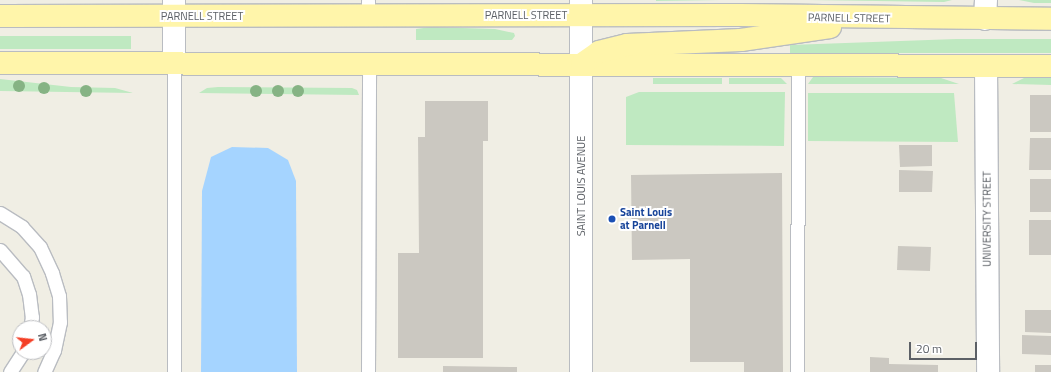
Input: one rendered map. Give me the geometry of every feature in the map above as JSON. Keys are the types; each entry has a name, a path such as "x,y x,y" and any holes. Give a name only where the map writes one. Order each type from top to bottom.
{"main road":[{"name":"PARNELL STREET","path":"0,16 174,8 581,8 874,18 986,10 1051,19"},
{"path":"581,65 599,52 627,45 741,40 874,18"},
{"path":"0,63 1051,66"}],"street":[{"path":"174,8 174,64"},
{"name":"SAINT LOUIS AVENUE","path":"581,8 581,372"},
{"name":"UNIVERSITY STREET","path":"986,66 988,372"}],"lane":[{"path":"174,64 174,372"},
{"path":"368,372 369,64"},
{"path":"797,372 798,65"},
{"path":"0,213 22,226 40,247 52,273 59,296 60,322 54,350 44,372"},
{"path":"0,250 22,276 29,294 32,320"},
{"path":"10,372 18,360"}],"green space":[{"path":"656,0 720,0 656,1"},
{"path":"808,0 952,0 944,2"},
{"path":"1019,0 1051,0 1051,3 1034,3"},
{"path":"431,27 495,29 514,33 515,36 512,40 416,40 416,29"},
{"path":"0,36 131,36 131,49 0,49"},
{"path":"956,39 1051,39 1051,53 790,53 790,45"},
{"path":"813,77 941,78 959,84 808,84"},
{"path":"653,78 722,78 722,84 653,84"},
{"path":"729,78 781,78 787,84 729,84"},
{"path":"1024,78 1051,78 1051,85 1012,84"},
{"path":"0,79 71,87 115,88 133,93 0,91"},
{"path":"207,88 352,88 357,90 359,95 199,93"},
{"path":"639,92 785,92 784,146 626,145 626,97"},
{"path":"808,93 954,93 958,142 808,141"}],"water":[{"path":"232,147 268,148 288,160 296,181 297,372 201,372 202,191 211,157"}],"building":[{"path":"1030,95 1051,95 1051,132 1030,132"},
{"path":"425,101 488,101 488,141 483,141 483,358 398,358 398,253 419,253 418,137 425,137"},
{"path":"1030,138 1051,138 1051,170 1029,170"},
{"path":"899,145 932,145 932,166 900,167"},
{"path":"899,170 933,171 932,192 899,192"},
{"path":"782,173 783,372 744,372 744,362 690,362 690,259 632,260 631,175"},
{"path":"1030,179 1051,179 1051,212 1030,212"},
{"path":"1029,220 1051,220 1051,255 1029,255"},
{"path":"898,246 931,247 930,271 897,270"},
{"path":"1025,310 1051,310 1051,333 1025,332"},
{"path":"1022,335 1051,336 1051,355 1022,354"},
{"path":"870,357 889,358 889,364 938,365 938,372 870,372"},
{"path":"1035,365 1051,365 1051,372 1035,372"},
{"path":"443,366 517,367 517,372 443,372"}],"place":[{"name":"Saint Louis at Parnell","path":"612,219"}]}
